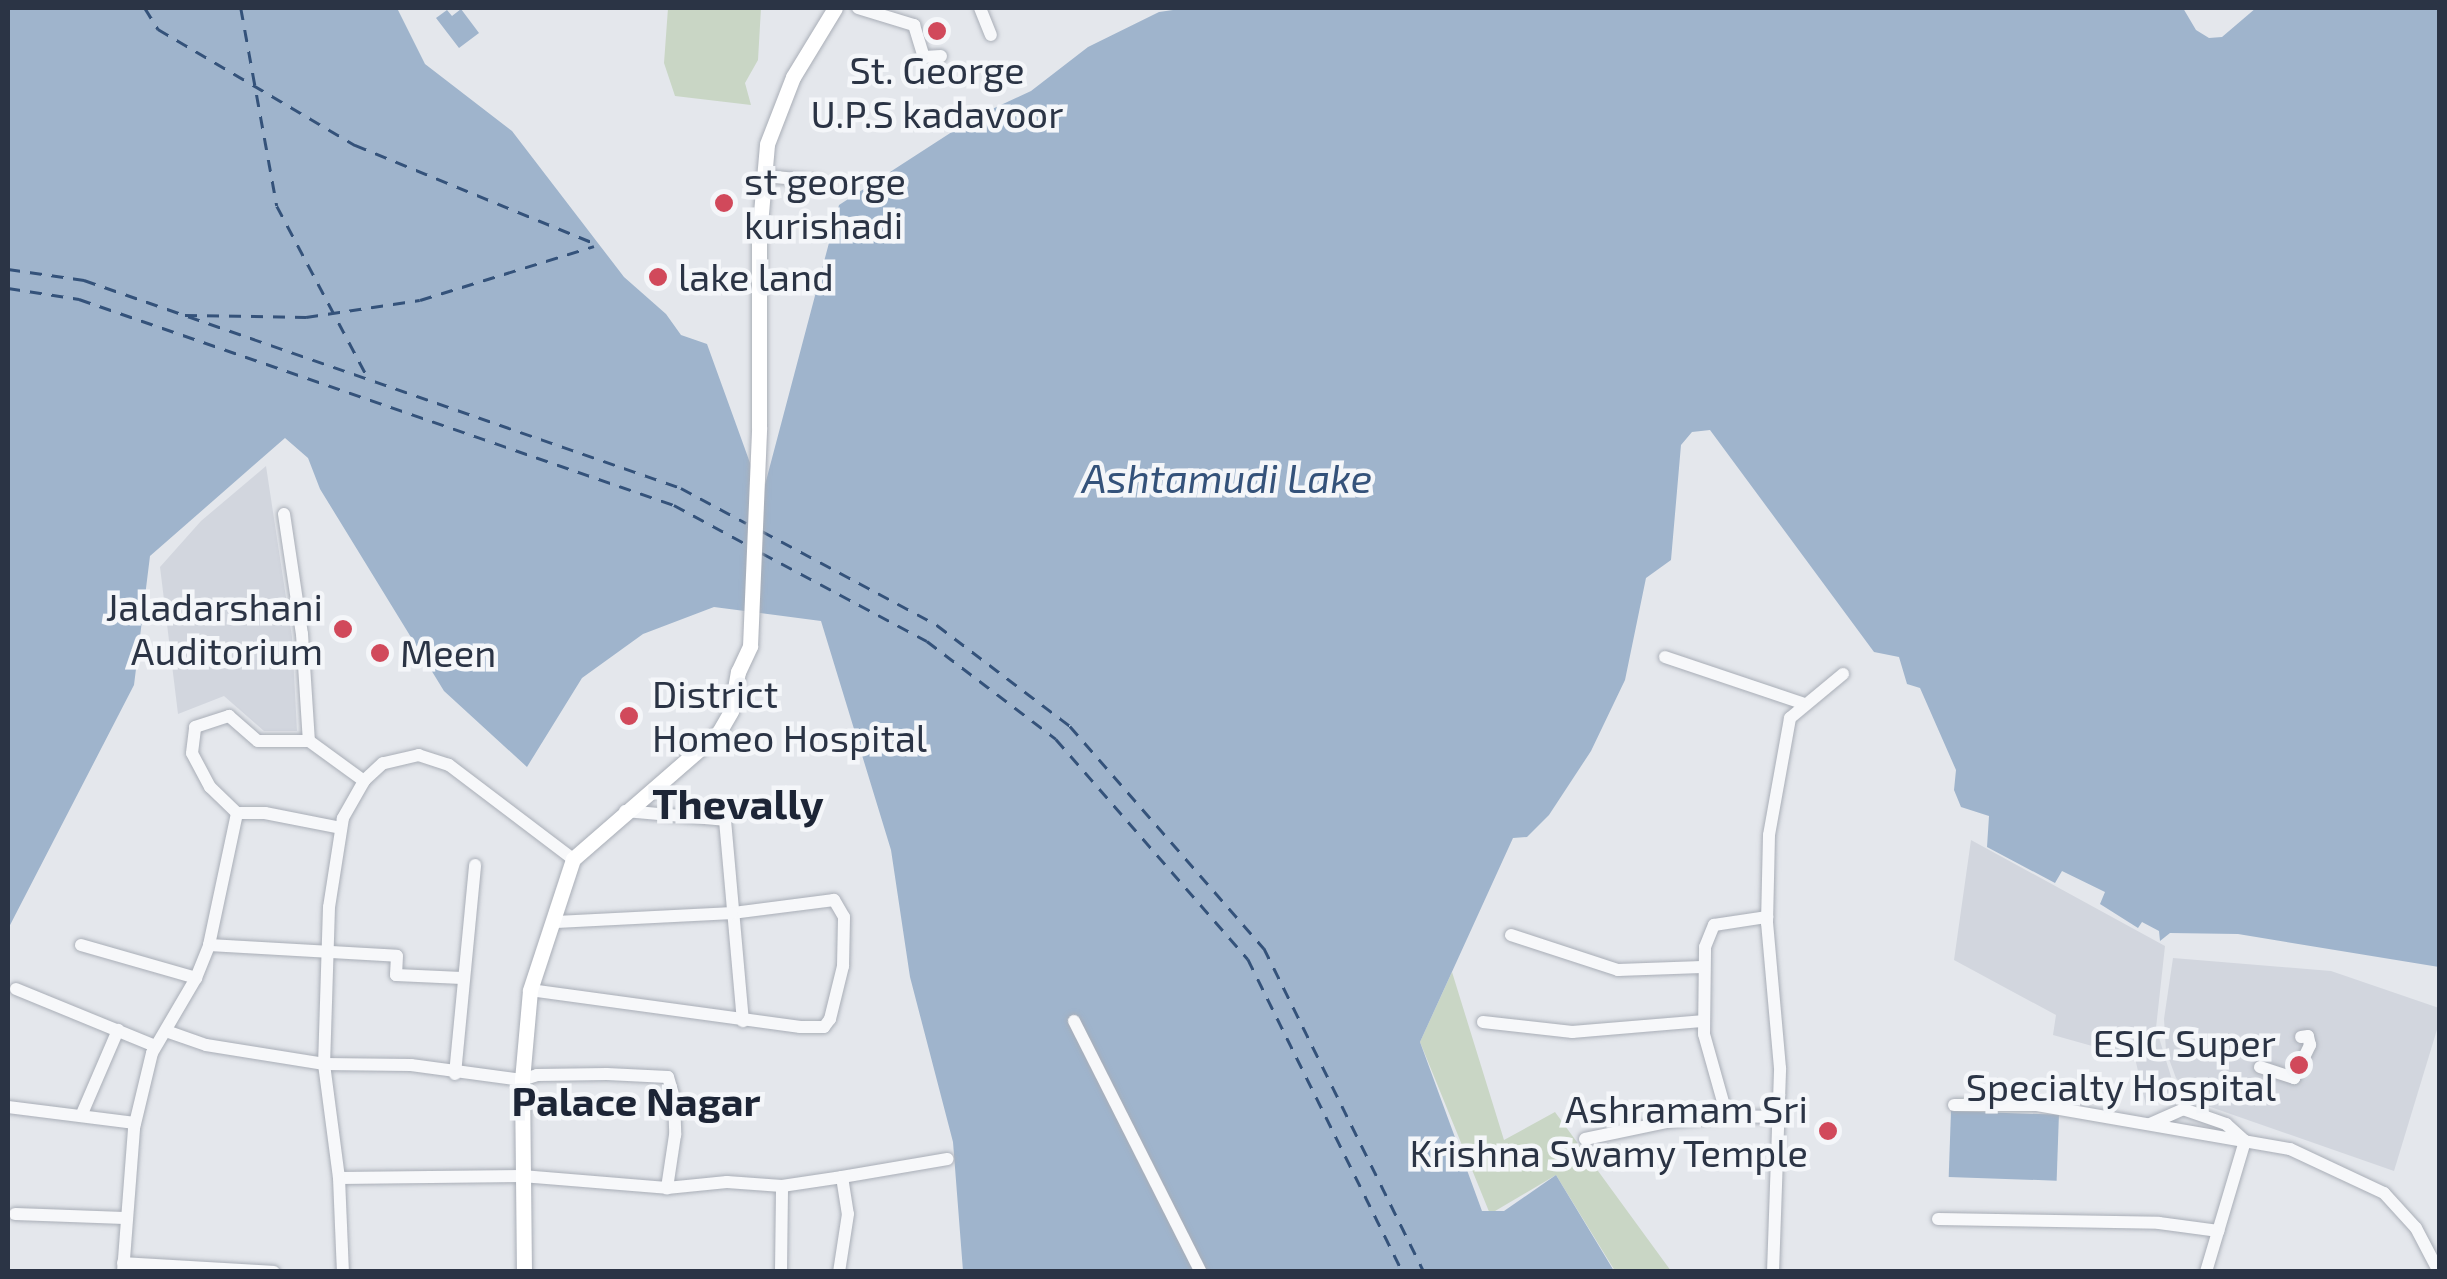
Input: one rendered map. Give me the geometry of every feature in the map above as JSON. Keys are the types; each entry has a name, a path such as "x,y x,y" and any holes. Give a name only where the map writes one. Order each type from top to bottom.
{"main road":[{"path":"524,1272 522,1080 530,990 573,859 720,732 731,712 738,672 750,646 758,426 759,236 767,144 779,106 835,8"}],"street":[{"path":"858,8 914,24 924,56 941,56"},
{"path":"980,8 992,35"},
{"path":"764,176 819,181"},
{"path":"284,514 302,634 309,742"},
{"path":"1664,657 1707,675 1802,704"},
{"path":"1773,1272 1780,1068 1768,917 1774,797 1790,718 1802,704 1843,674"},
{"path":"342,828 265,812 237,813 210,786 192,753 195,727 229,716 258,742 309,742 364,781"},
{"path":"343,1272 339,1178 324,1064 328,907 342,828 364,781 383,763 419,755 449,765 573,859"},
{"path":"625,811 725,820 743,1020"},
{"path":"237,813 209,945 196,978 156,1046 135,1124 123,1268 274,1272"},
{"path":"456,1074 475,865"},
{"path":"530,990 743,1020 824,1027 843,966 844,917 834,900 732,913 552,922"},
{"path":"1726,1116 1702,1021 1702,967 1714,925 1768,917"},
{"path":"1511,935 1618,970 1702,967"},
{"path":"81,944 196,978"},
{"path":"209,945 326,955 397,956 396,975 462,978"},
{"path":"16,989 156,1046"},
{"path":"1074,1021 1201,1272"},
{"path":"1484,1022 1572,1032 1702,1021"},
{"path":"81,1116 118,1030"},
{"path":"166,1031 206,1045 324,1064 411,1065 522,1080 536,1075 668,1077 674,1098 675,1135 666,1188"},
{"path":"2260,1068 2294,1078 2310,1045 2308,1036 2301,1037"},
{"path":"1954,1105 2036,1105 2290,1149 2335,1167 2384,1194 2416,1228 2439,1272"},
{"path":"8,1107 135,1124"},
{"path":"2150,1124 2183,1110 2226,1124 2245,1141"},
{"path":"2194,1113 2194,1133"},
{"path":"1585,1139 1666,1122 1726,1116 1778,1118"},
{"path":"2206,1272 2245,1141"},
{"path":"339,1178 522,1176 666,1188 726,1182 782,1186 947,1159"},
{"path":"838,1272 848,1214 842,1177"},
{"path":"781,1272 782,1186"},
{"path":"15,1214 125,1218"},
{"path":"1938,1219 2140,1222 2218,1230"}],"shaded area":[{"path":"266,466 292,637 297,731 264,731 224,696 178,714 160,567 201,521"},
{"path":"1971,840 2165,946 2156,1028 2178,1099 2146,1106 2135,1058 2053,1035 2056,1015 1954,960"},
{"name":"ESIC Super Specialty Hospital","path":"2173,958 2331,971 2439,1008 2439,1023 2394,1171 2199,1103 2176,1078 2166,1051 2164,1019"}],"green space":[{"path":"668,8 761,8 758,60 745,83 751,105 675,96 664,63"},
{"path":"1452,972 1504,1140 1555,1112 1671,1271 1615,1271 1556,1175 1490,1214 1420,1042"}],"water":[{"name":"Ashtamudi Lake","path":"8,8 397,8 425,64 512,131 624,277 666,314 681,335 707,344 762,496 839,205 975,117 1031,91 1088,47 1159,12 1187,8 2183,8 2196,30 2209,38 2222,37 2256,8 2439,8 2439,967 2238,934 2170,933 2160,941 2159,931 2142,922 2138,928 2100,904 2105,892 2062,871 2055,883 1987,847 1989,816 1961,807 1954,790 1956,770 1920,688 1907,684 1899,657 1874,652 1710,430 1692,432 1681,445 1671,560 1646,578 1625,680 1591,751 1549,815 1527,837 1513,838 1420,1042 1482,1211 1504,1211 1556,1175 1614,1271 963,1271 953,1142 910,977 891,850 821,621 714,607 643,634 582,678 527,767 444,691 320,489 308,458 285,438 150,556 134,685 8,929"},
{"path":"461,9 479,33 459,48 436,18 447,10 452,16"},
{"path":"1951,1111 2059,1115 2057,1181 1949,1177"}],"ferry route":[{"path":"145,8 158,29 355,145 591,242"},
{"path":"241,8 277,206 369,380"},
{"path":"185,315 306,317 420,300 594,246"},
{"path":"8,269 84,280 681,488 746,523"},
{"path":"8,288 79,299 674,505 746,544"},
{"path":"762,531 937,625 1070,726 1264,948 1424,1272"},
{"path":"762,553 927,641 1056,739 1248,959 1403,1272"}],"place":[{"name":"St. George U.P.S kadavoor","path":"937,31"},
{"name":"st george kurishadi","path":"724,203"},
{"name":"lake land","path":"658,277"},
{"name":"Jaladarshani Auditorium","path":"343,629"},
{"name":"Meen","path":"380,653"},
{"name":"District Homeo Hospital","path":"629,716"},
{"name":"ESIC Super Specialty Hospital","path":"2299,1065"},
{"name":"Ashramam Sri Krishna Swamy Temple","path":"1828,1131"}],"district":[{"name":"Thevally","path":"738,802"},
{"name":"Palace Nagar","path":"636,1100"}]}
